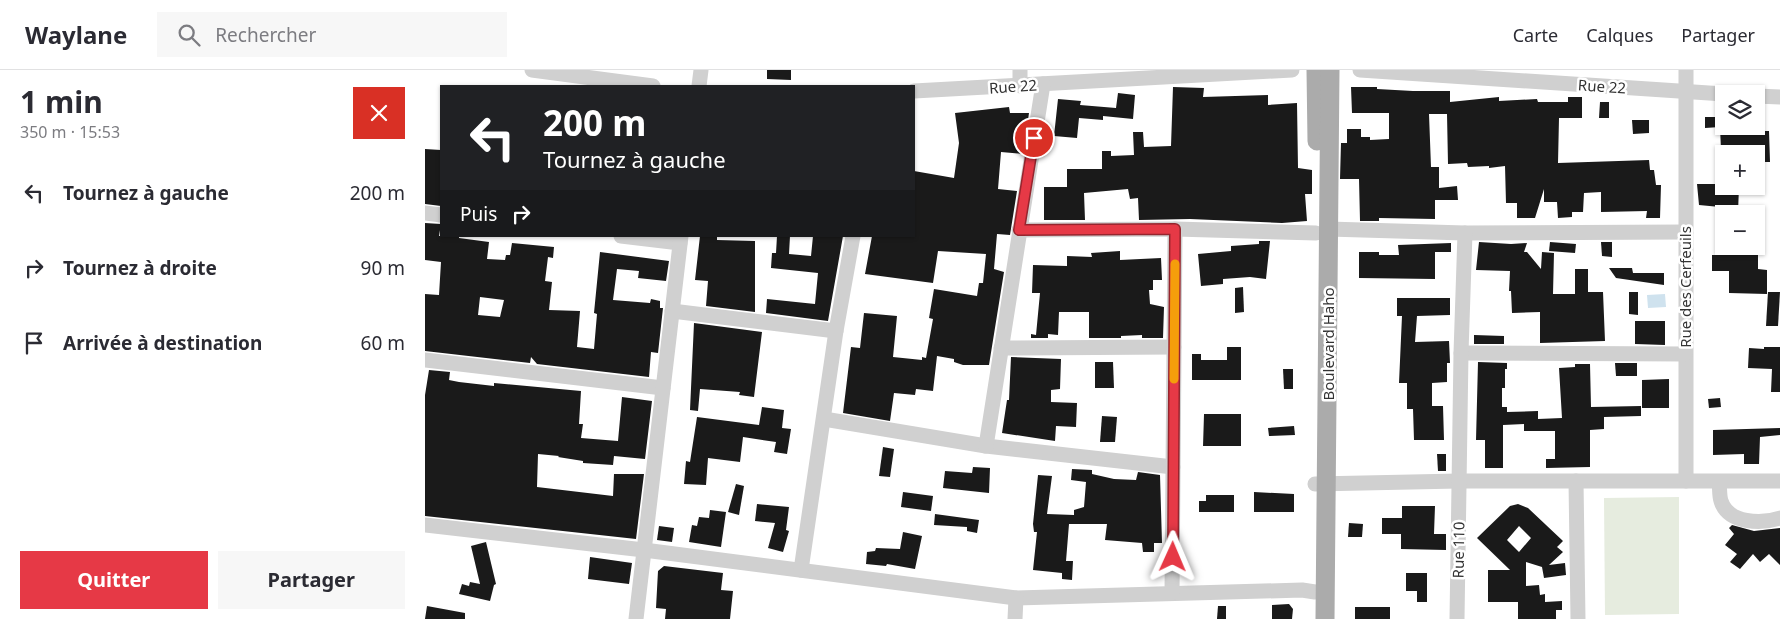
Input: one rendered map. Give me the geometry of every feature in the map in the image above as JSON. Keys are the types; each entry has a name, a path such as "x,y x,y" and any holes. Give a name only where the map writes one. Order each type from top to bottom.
{"main road":[{"name":"Boulevard Haho","path":"1316,70 1322,231 1321,484 1325,619"},
{"name":"Boulevard Haho","path":"1322,231 1330,70"},
{"name":"Boulevard Haho","path":"1315,619 1321,484"}],"street":[{"path":"532,70 645,85"},
{"path":"699,85 701,70"},
{"path":"1020,70 1020,86"},
{"name":"Rue 22","path":"915,91 1292,70"},
{"name":"Rue 22","path":"1360,70 1463,73 1715,94"},
{"name":"Rue des Cerfeuils","path":"1686,70 1686,482"},
{"path":"986,446 1043,84"},
{"path":"1765,96 1780,97"},
{"path":"425,213 440,214"},
{"path":"1172,593 1175,229"},
{"path":"1019,230 1685,232"},
{"name":"Rue 110","path":"1457,619 1465,232"},
{"path":"636,237 680,240 636,619"},
{"path":"801,570 836,331 853,237"},
{"path":"672,311 836,331"},
{"path":"1001,348 1174,347"},
{"path":"1461,354 1685,354"},
{"path":"425,360 663,388"},
{"path":"824,420 986,446 1173,467"},
{"path":"1321,484 1459,481 1780,481"},
{"path":"1576,481 1578,619"},
{"path":"1719,482 1721,501 1730,514 1744,519 1760,521 1780,518"},
{"path":"425,526 644,550 1016,598 1301,590 1315,592"},
{"path":"1015,619 1016,598"}],"shaded area":[{"path":"1679,497 1679,614 1605,615 1604,498"}],"water":[{"path":"1665,294 1666,307 1648,308 1647,295"}],"building":[{"path":"767,70 791,70 791,80 767,79"},
{"path":"1173,87 1204,88 1203,97 1268,95 1268,105 1297,103 1298,168 1312,170 1312,194 1305,194 1307,221 1282,223 1190,219 1139,220 1138,198 1130,199 1128,189 1084,193 1085,220 1044,220 1044,187 1067,187 1067,169 1102,169 1102,151 1111,151 1111,156 1134,155 1133,132 1143,132 1144,147 1171,146"},
{"path":"1351,87 1450,91 1450,102 1499,97 1499,101 1537,99 1538,102 1568,102 1568,97 1582,97 1582,118 1559,118 1558,163 1649,160 1650,170 1654,170 1656,185 1661,185 1660,218 1646,218 1647,211 1601,212 1601,192 1584,193 1583,212 1572,212 1572,217 1558,218 1557,202 1544,202 1544,189 1535,218 1517,218 1517,203 1506,203 1505,166 1489,168 1489,166 1468,167 1467,163 1448,164 1447,114 1429,114 1431,167 1439,167 1439,188 1457,186 1458,200 1435,200 1435,219 1379,218 1379,221 1360,221 1359,179 1340,179 1341,143 1347,143 1347,129 1361,129 1361,137 1370,137 1370,140 1389,139 1389,113 1352,113"},
{"path":"1118,93 1135,95 1133,119 1103,116 1103,120 1079,118 1077,138 1054,136 1058,99 1081,101 1080,105 1116,108"},
{"path":"1600,102 1609,102 1609,118 1599,118"},
{"path":"1009,107 1010,113 1029,113 1023,154 1001,152 998,189 1017,191 1010,235 997,234 994,269 1004,272 989,365 963,365 954,362 954,359 937,356 933,391 916,389 915,395 894,393 890,421 843,413 851,347 860,348 864,313 897,316 893,357 922,360 922,357 926,358 933,319 929,318 934,289 977,296 979,283 983,283 986,254 938,251 933,283 865,274 872,237 915,237 915,171 954,178 959,143 955,113"},
{"path":"1705,117 1715,117 1715,127 1705,128"},
{"path":"1632,120 1649,120 1649,133 1633,134"},
{"path":"1765,131 1769,131 1770,162 1765,162 1765,145 1721,145 1720,135 1765,135"},
{"path":"425,149 440,150 440,206 425,204"},
{"path":"1697,184 1715,184 1715,195 1739,195 1738,205 1715,205 1715,207 1699,205"},
{"path":"425,223 440,224 440,237 459,237 489,242 487,259 505,260 506,255 510,255 512,243 554,247 553,258 548,257 545,281 552,282 549,310 580,311 577,347 594,349 597,314 594,313 600,252 669,261 666,281 638,278 639,271 617,269 613,300 650,303 651,299 660,301 660,308 663,308 658,353 651,352 649,377 537,364 531,357 530,363 425,351 425,294 439,295 441,262 425,260","holes":["480,297 504,300 500,317 478,315"]},
{"path":"700,237 717,237 717,240 755,241 755,312 706,306 708,281 695,280"},
{"path":"777,237 790,237 789,254 811,256 813,237 843,237 828,321 766,313 767,299 815,304 818,273 771,268 772,253 776,253"},
{"path":"1259,241 1270,241 1266,279 1250,277 1223,279 1223,284 1201,286 1198,254 1231,251 1231,246 1259,244"},
{"path":"1479,242 1527,243 1524,252 1527,252 1541,269 1542,252 1554,253 1553,294 1575,294 1575,269 1588,269 1588,292 1603,292 1605,341 1540,343 1540,312 1512,313 1511,291 1509,291 1510,271 1476,270"},
{"path":"1550,242 1576,244 1575,253 1549,251"},
{"path":"1601,242 1612,242 1612,257 1602,256"},
{"path":"1451,243 1451,252 1435,252 1435,279 1359,278 1359,252 1399,255 1398,245"},
{"path":"1120,251 1120,260 1161,258 1162,280 1153,280 1153,290 1149,290 1150,304 1164,307 1163,338 1142,338 1142,335 1121,336 1121,338 1089,338 1089,312 1059,312 1058,335 1048,334 1048,338 1031,338 1031,334 1036,335 1040,293 1032,293 1033,265 1067,266 1067,256 1092,257 1091,253"},
{"path":"1712,255 1758,255 1758,269 1767,270 1767,294 1729,293 1729,271 1712,271"},
{"path":"1609,268 1632,268 1633,273 1664,273 1664,285 1616,278"},
{"path":"1243,287 1244,312 1235,313 1235,288"},
{"path":"1629,292 1638,292 1638,315 1629,314"},
{"path":"1768,292 1780,292 1778,326 1766,326"},
{"path":"1397,298 1450,298 1450,315 1417,316 1415,342 1449,341 1450,363 1447,363 1447,382 1432,383 1432,406 1443,406 1444,440 1414,440 1413,409 1407,409 1407,383 1399,383 1402,316 1397,316"},
{"path":"1635,321 1665,321 1665,345 1635,344"},
{"path":"694,323 762,332 754,397 739,395 740,392 700,389 698,411 690,410"},
{"path":"1474,335 1504,336 1504,344 1474,344"},
{"path":"1227,347 1241,347 1241,380 1192,380 1192,354 1201,354 1201,360 1227,360"},
{"path":"1764,347 1780,347 1780,392 1771,392 1772,369 1748,368 1749,348 1764,349"},
{"path":"1011,357 1061,359 1060,389 1051,390 1051,402 1077,403 1076,427 1056,426 1055,441 1002,433 1007,400 1009,400"},
{"path":"1095,362 1113,362 1114,388 1095,388"},
{"path":"1478,362 1507,363 1507,369 1505,369 1505,388 1502,388 1502,407 1507,407 1507,412 1538,411 1538,419 1562,418 1559,368 1575,367 1575,364 1590,364 1591,407 1641,406 1641,416 1604,417 1604,429 1590,430 1590,467 1546,468 1546,459 1555,459 1555,431 1524,431 1524,424 1503,425 1503,468 1485,468 1485,440 1476,440"},
{"path":"1615,363 1637,363 1637,376 1616,376"},
{"path":"1283,369 1293,369 1293,389 1284,389"},
{"path":"429,370 450,372 449,380 459,382 494,386 494,383 581,391 579,424 583,424 581,438 618,441 622,397 652,401 645,459 614,456 613,465 583,463 583,461 559,456 538,454 537,487 613,496 614,474 644,474 636,539 425,516 425,395"},
{"path":"1669,379 1669,408 1642,408 1642,380"},
{"path":"1720,398 1721,407 1709,408 1708,399"},
{"path":"762,407 784,410 782,428 791,429 787,454 774,452 776,442 743,437 740,462 708,458 706,485 684,484 686,461 690,462 697,417 759,425"},
{"path":"1204,414 1241,414 1241,446 1203,446"},
{"path":"1102,416 1117,417 1115,442 1100,442"},
{"path":"1294,426 1295,435 1269,436 1268,428"},
{"path":"1780,428 1780,435 1760,437 1759,464 1744,464 1744,454 1713,455 1713,430"},
{"path":"883,447 894,449 890,477 879,476"},
{"path":"1437,454 1446,454 1446,471 1438,471"},
{"path":"973,467 990,468 989,493 943,488 945,471 972,473"},
{"path":"1072,469 1092,470 1092,474 1114,479 1136,480 1138,472 1160,475 1162,543 1154,543 1154,552 1143,552 1142,543 1105,540 1107,524 1069,524 1066,561 1073,561 1072,580 1062,579 1062,573 1033,570 1037,532 1034,532 1033,524 1038,475 1052,476 1047,514 1074,515 1074,510 1084,507 1086,482 1071,480"},
{"path":"736,484 744,486 739,515 728,512"},
{"path":"903,492 933,496 931,511 901,507"},
{"path":"1254,492 1294,494 1294,512 1254,512"},
{"path":"1206,495 1234,495 1234,512 1199,512 1199,501 1206,501"},
{"path":"757,504 789,507 786,530 789,531 783,552 768,548 775,523 755,521"},
{"path":"1518,504 1528,508 1563,541 1557,547 1563,552 1549,565 1565,563 1566,575 1544,578 1542,567 1526,562 1526,586 1539,585 1540,595 1545,594 1545,602 1562,601 1562,610 1556,610 1556,619 1518,619 1518,602 1488,602 1488,570 1510,570 1477,538 1510,506","holes":["1519,526 1531,538 1519,552 1507,540"]},
{"path":"1402,506 1435,506 1434,534 1446,534 1446,550 1401,549 1401,534 1382,534 1382,518 1402,518"},
{"path":"710,510 726,512 721,547 689,542 692,525 697,526 699,517 709,518"},
{"path":"935,514 979,520 977,533 967,531 967,527 934,525"},
{"path":"1349,523 1363,524 1362,537 1348,537"},
{"path":"1732,525 1754,531 1780,528 1780,565 1769,554 1760,562 1753,554 1740,569 1730,562 1737,554 1725,545 1734,534 1729,528"},
{"path":"659,526 674,528 672,542 657,540"},
{"path":"903,532 922,536 915,569 887,564 886,566 866,564 867,552 875,551 876,548 900,549"},
{"path":"486,542 496,584 494,585 490,601 459,594 462,584 469,586 470,582 480,584 471,546"},
{"path":"590,557 632,563 629,584 588,579"},
{"path":"664,566 723,573 721,590 733,591 730,619 665,619 666,609 656,608 658,571"},
{"path":"1406,573 1427,573 1427,602 1417,602 1417,591 1406,591"},
{"path":"1289,604 1293,609 1292,619 1272,619 1272,605"},
{"path":"427,606 465,613 465,619 425,619"},
{"path":"1218,606 1226,606 1226,619 1217,619"},
{"path":"1355,607 1390,607 1390,619 1355,619"}],"slow traffic":[{"path":"1174,379 1175,264"}],"route":[{"path":"1034,138 1019,230 1175,229 1173,557"}]}
